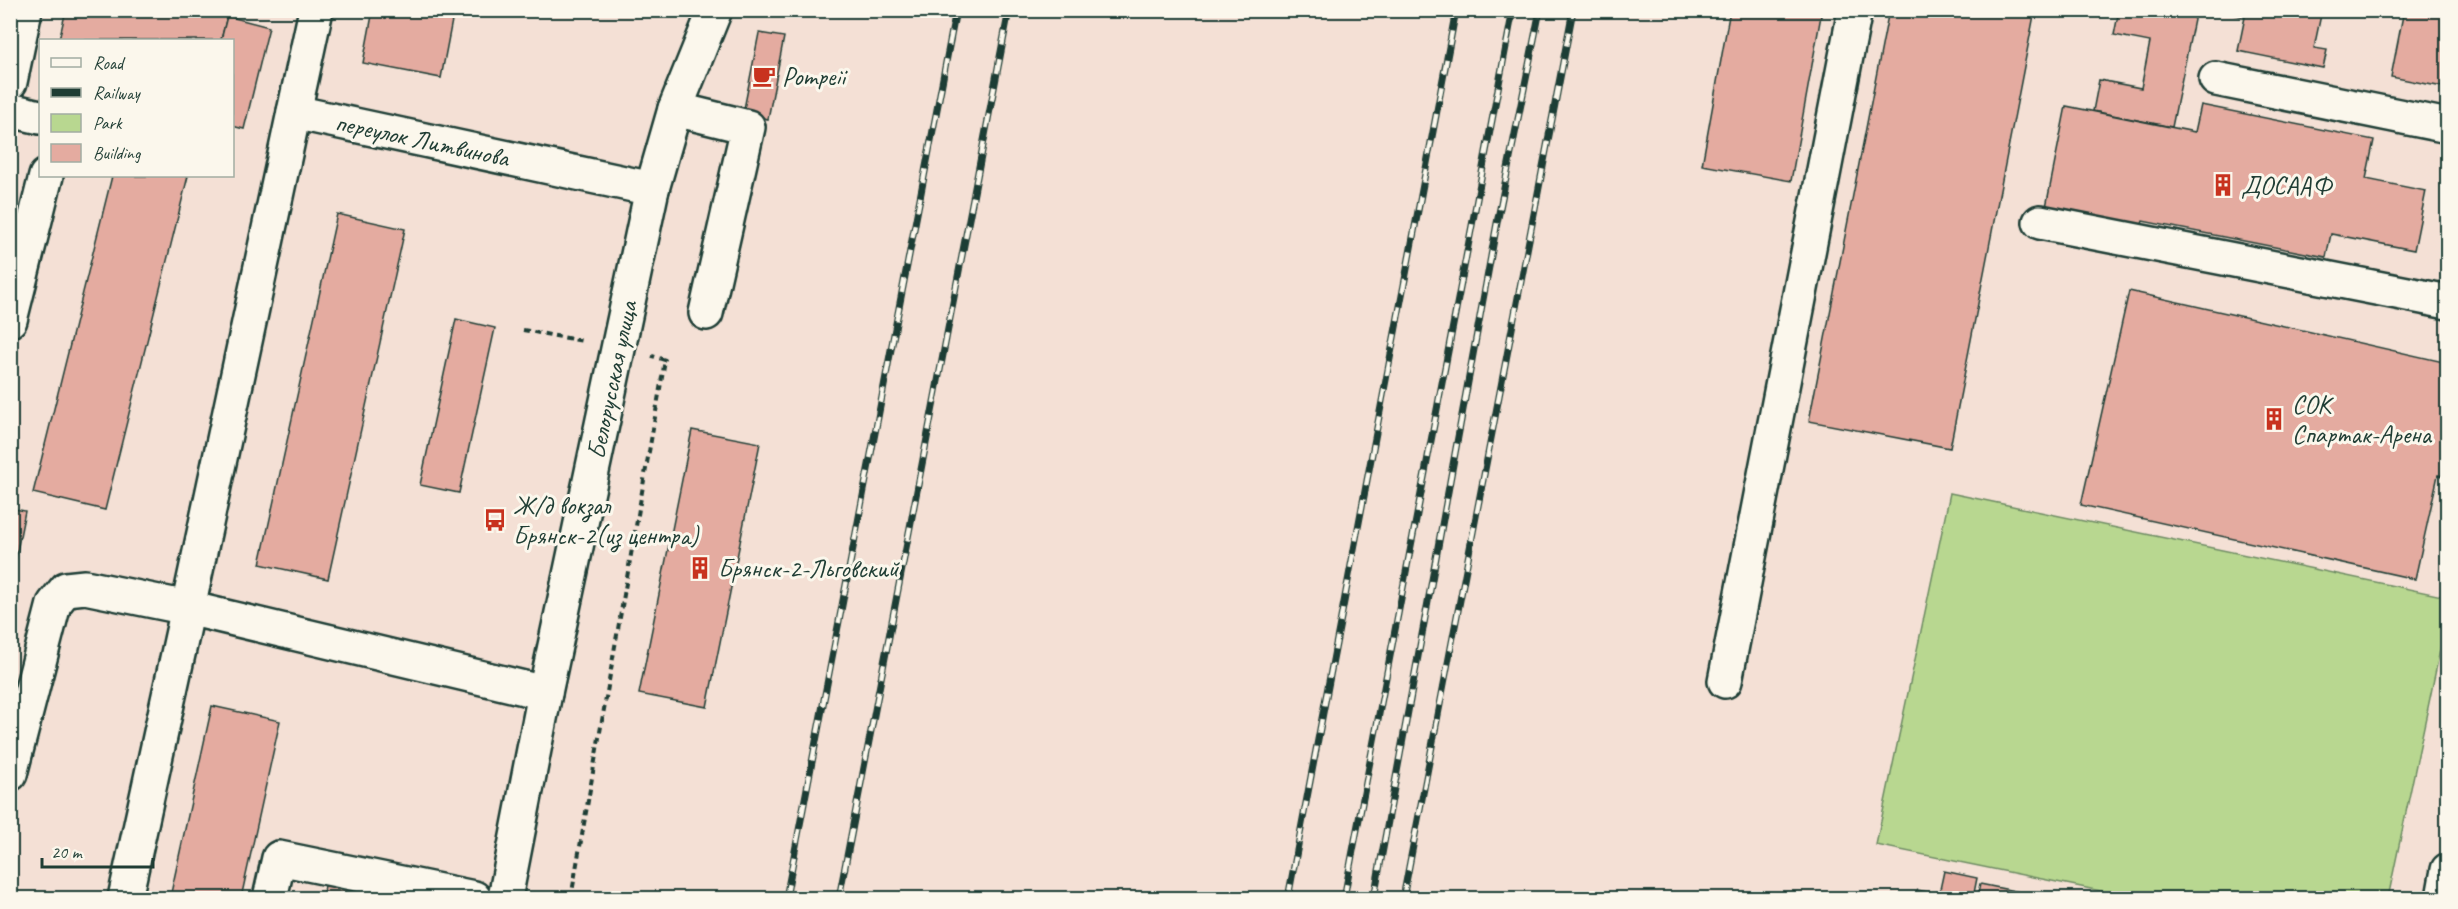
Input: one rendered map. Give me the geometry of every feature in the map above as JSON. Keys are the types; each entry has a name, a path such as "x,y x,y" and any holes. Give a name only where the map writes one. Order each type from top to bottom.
{"main road":[{"path":"10,82 25,10"},
{"path":"125,898 315,10"},
{"name":"Белорусская улица","path":"505,898 652,189 675,109 715,10"},
{"path":"1725,681 1855,10"},
{"path":"2216,79 2448,126"},
{"path":"675,109 748,127 706,313"},
{"path":"10,110 39,117"},
{"name":"переулок Литвинова","path":"294,112 652,189"},
{"path":"10,321 45,177"},
{"path":"2040,222 2448,302"},
{"path":"10,774 54,604 66,589 85,587 188,608 546,693"},
{"path":"270,898 279,858 474,898"},
{"path":"2443,898 2448,870"}],"path":[{"path":"571,898 665,360"}],"green space":[{"path":"1950,493 2447,597 2447,617 2388,898 2135,898 1876,845"}],"building":[{"path":"66,10 203,10 227,16 221,39 59,39"},
{"path":"373,10 454,10 441,78 363,63"},
{"path":"1730,10 1822,10 1791,181 1702,165"},
{"path":"1889,10 2035,10 1950,448 1809,421"},
{"path":"2119,10 2196,10 2172,127 2093,111 2099,80 2141,88 2150,42 2114,35"},
{"path":"2228,10 2322,10 2314,48 2327,50 2323,68 2238,51 2245,17 2227,13"},
{"path":"2404,10 2448,10 2448,88 2391,77"},
{"path":"227,16 269,27 244,129 234,126 234,39 221,39"},
{"name":"Pompeii","path":"759,33 784,37 768,119 743,114"},
{"name":"ДОСААФ","path":"2201,105 2374,140 2366,179 2426,191 2414,250 2331,234 2326,257 2143,221 2141,227 2046,207 2066,106 2195,132"},
{"path":"112,177 188,177 105,510 33,493"},
{"path":"337,214 405,229 328,579 260,564"},
{"name":"СОК Спартак-Арена","path":"2129,291 2448,363 2448,477 2438,475 2415,579 2081,505"},
{"path":"456,319 495,328 459,493 420,485"},
{"name":"Брянск-2-Льговский","path":"692,430 760,443 707,707 639,694"},
{"path":"10,508 25,511 10,587"},
{"path":"212,706 280,721 241,898 198,898 171,893"},
{"path":"1944,871 1977,878 1973,898 1916,898 1918,890 1939,894"},
{"path":"1980,884 2049,898 1977,898"},
{"path":"325,885 387,898 323,898"}],"railway":[{"path":"786,898 956,10"},
{"path":"839,898 1009,10"},
{"path":"1288,898 1456,10"},
{"path":"1344,898 1513,10"},
{"path":"1374,898 1497,223 1540,10"},
{"path":"1403,898 1573,10"}],"place":[{"name":"Pompeii","path":"764,76"},
{"name":"ДОСААФ","path":"2223,185"},
{"name":"СОК Спартак-Арена","path":"2274,419"},
{"name":"Ж/д вокзал Брянск-2(из центра)","path":"495,520"},
{"name":"Брянск-2-Льговский","path":"700,568"}]}
